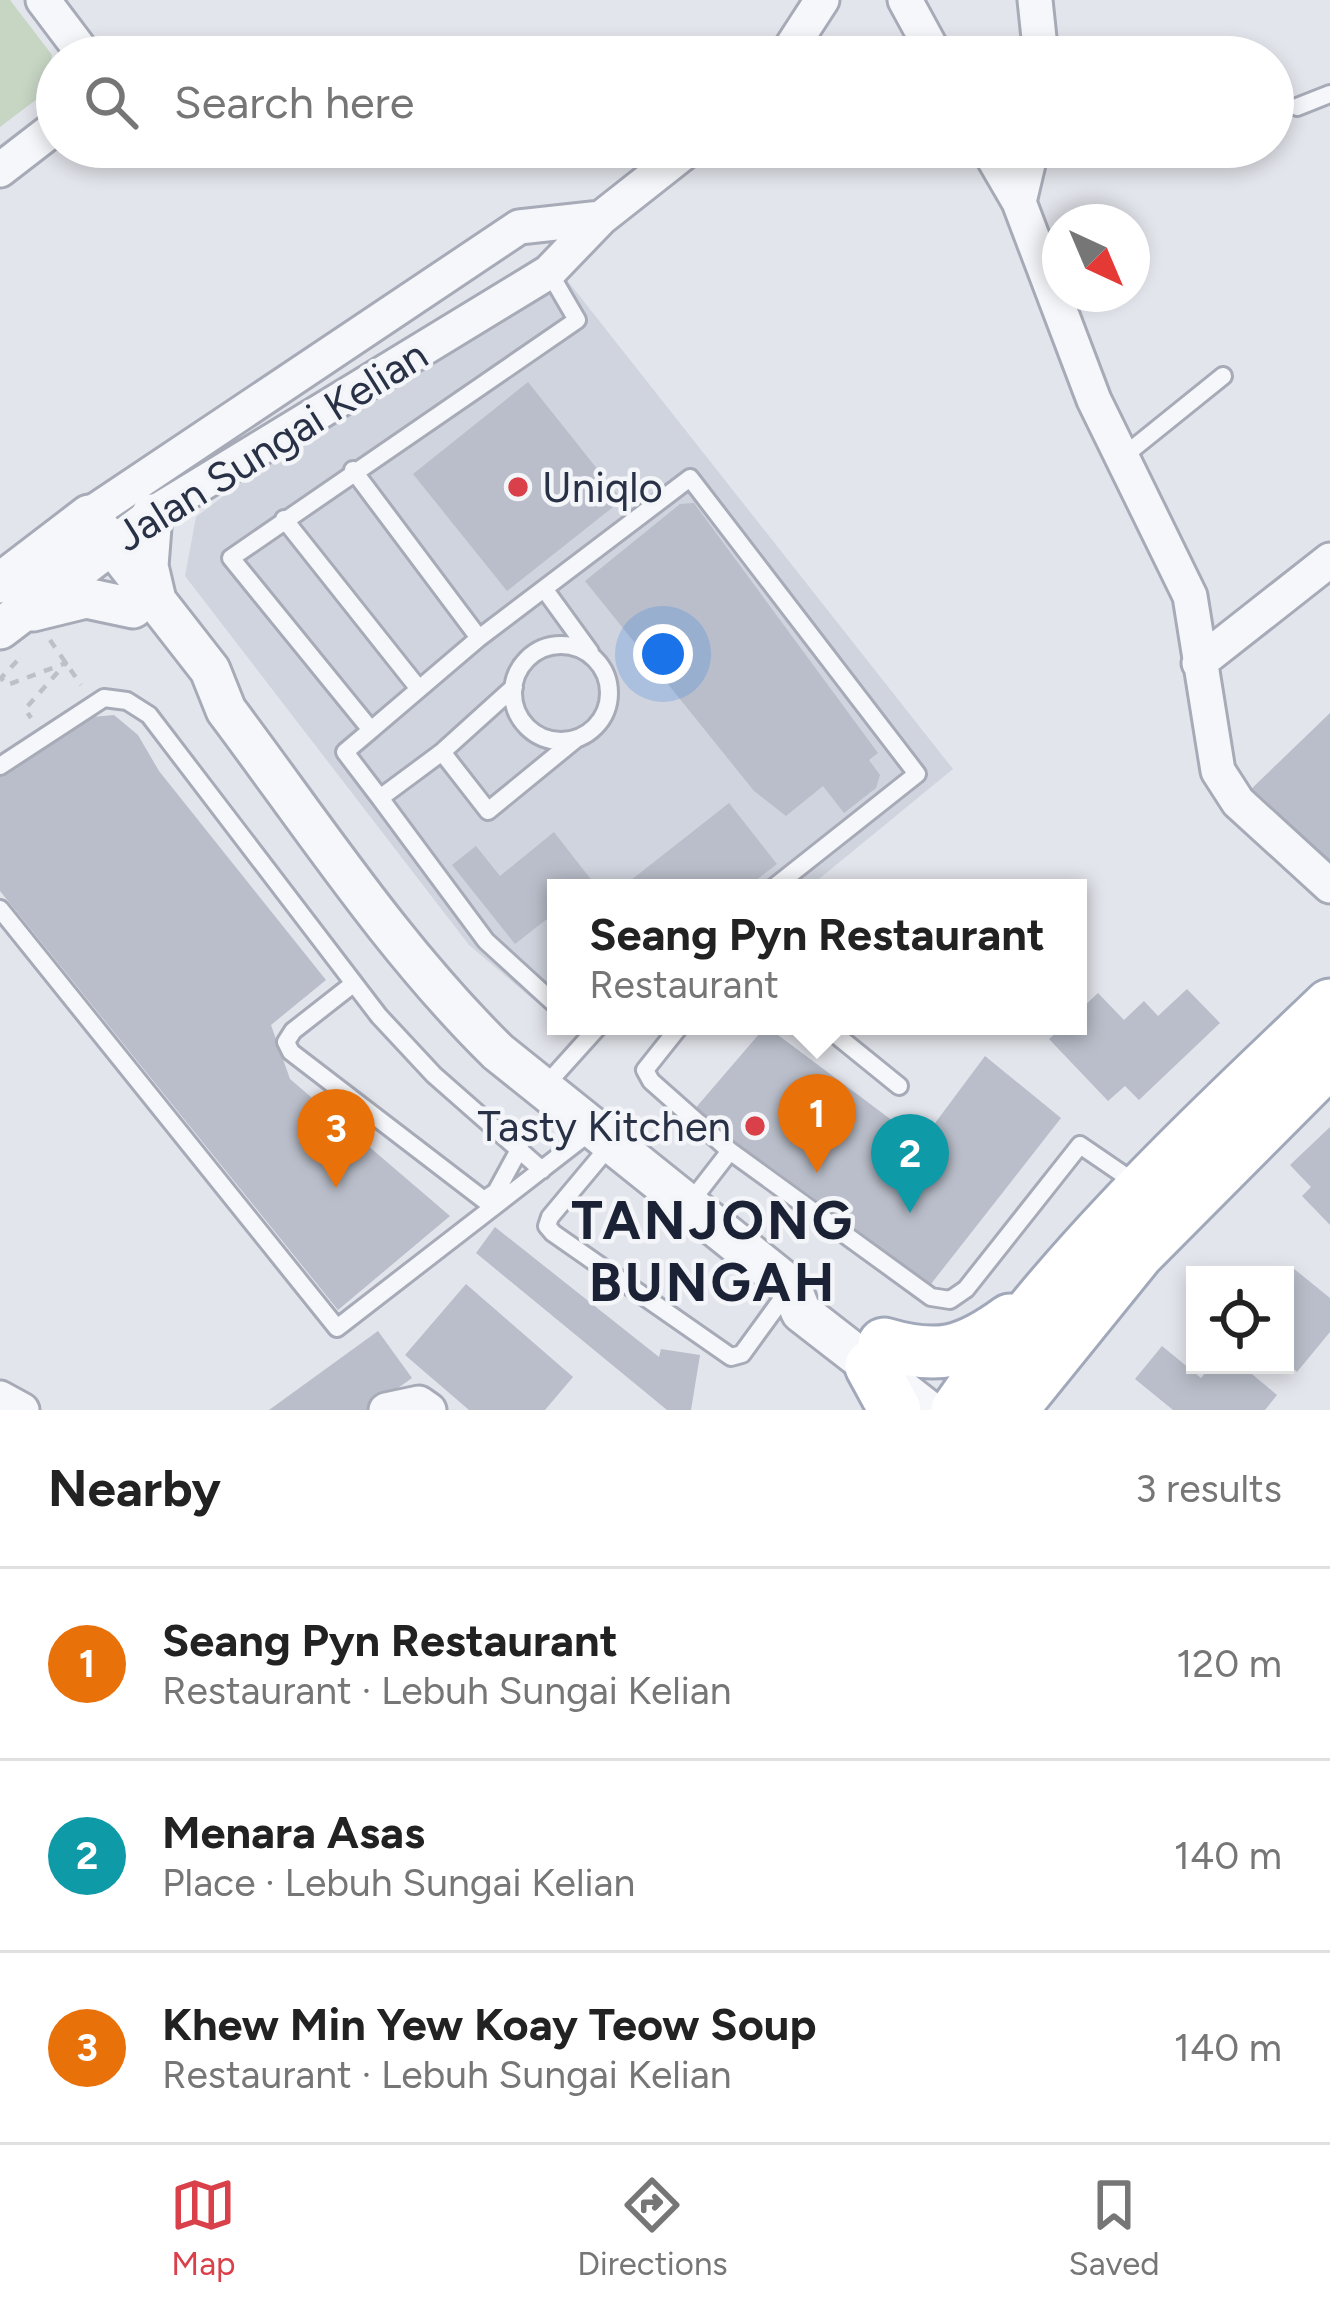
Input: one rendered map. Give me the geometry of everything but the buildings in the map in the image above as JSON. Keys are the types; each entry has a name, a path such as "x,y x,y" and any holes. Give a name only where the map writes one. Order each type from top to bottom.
{"main road":[{"path":"953,1408 1037,1301 1140,1186 1330,1005"},
{"path":"1011,1410 1138,1253 1330,1060"},
{"path":"895,1410 877,1355 953,1354 1037,1301"}],"street":[{"path":"43,0 70,36"},
{"path":"799,36 822,0"},
{"path":"905,0 925,36"},
{"path":"1035,0 1039,36"},
{"path":"0,170 36,142"},
{"path":"601,218 664,168"},
{"path":"999,168 1019,202 1094,400 1125,455 1190,596 1218,771 1238,802 1330,886"},
{"path":"1019,202 1027,168"},
{"name":"Jalan Sungai Kelian","path":"19,614 91,536 519,227 601,218"},
{"name":"Jalan Sungai Kelian","path":"91,536 152,514 549,272 601,218"},
{"path":"519,227 549,272"},
{"path":"144,605 152,514"},
{"path":"91,536 144,605 191,685 226,710 424,975 498,1052 791,1287 801,1312 877,1355 953,1408"},
{"path":"1199,663 1330,560"},
{"path":"19,614 86,598 144,605"},
{"path":"0,1398 22,1410"},
{"path":"386,1410 419,1403 429,1410"}],"lane":[{"path":"1297,107 1330,94"},
{"path":"371,730 231,558 577,320 549,272"},
{"path":"1125,455 1223,376"},
{"path":"353,470 479,638"},
{"path":"547,997 486,941 344,752 479,638 690,478 917,774 784,879"},
{"path":"284,519 419,689"},
{"path":"442,752 488,811 602,720 609,689 597,661 544,590"},
{"path":"576,739 560,742 530,730 514,703 518,673 540,650 571,646 597,661"},
{"path":"380,798 442,752 514,688"},
{"path":"0,766 104,698 127,701 149,715 353,984 434,1075 542,1170"},
{"path":"0,909 337,1328 542,1170 604,1135"},
{"path":"353,984 293,1031 286,1042 291,1052 484,1200 496,1192 520,1148"},
{"path":"544,1087 584,1035"},
{"path":"673,1035 645,1070 651,1081 730,1151 931,1297 950,1300 966,1288 1080,1145 1089,1146 1140,1186"},
{"path":"836,1035 899,1086"},
{"path":"604,1135 550,1217 547,1226 553,1233 731,1357 742,1354 791,1287"},
{"path":"689,1204 730,1151"}],"path":[{"path":"19,614 1,678 7,685 66,663"},
{"path":"19,614 66,663 95,704"},
{"path":"44,738 25,709 66,663"}],"shaded area":[{"path":"544,251 953,769 819,879 547,879 547,1011 469,945 185,576 196,517"}],"green space":[{"path":"0,0 10,0 37,36 36,100 0,127"}],"place":[{"name":"Uniqlo","path":"518,487"},
{"name":"Tasty Kitchen","path":"755,1126"},
{"name":"Seang Pyn Restaurant","path":"817,1173"},
{"name":"Khew Min Yew Koay Teow Soup","path":"336,1188"},
{"name":"Menara Asas","path":"910,1213"}],"district":[{"name":"TANJONG BUNGAH","path":"713,1251"}]}
